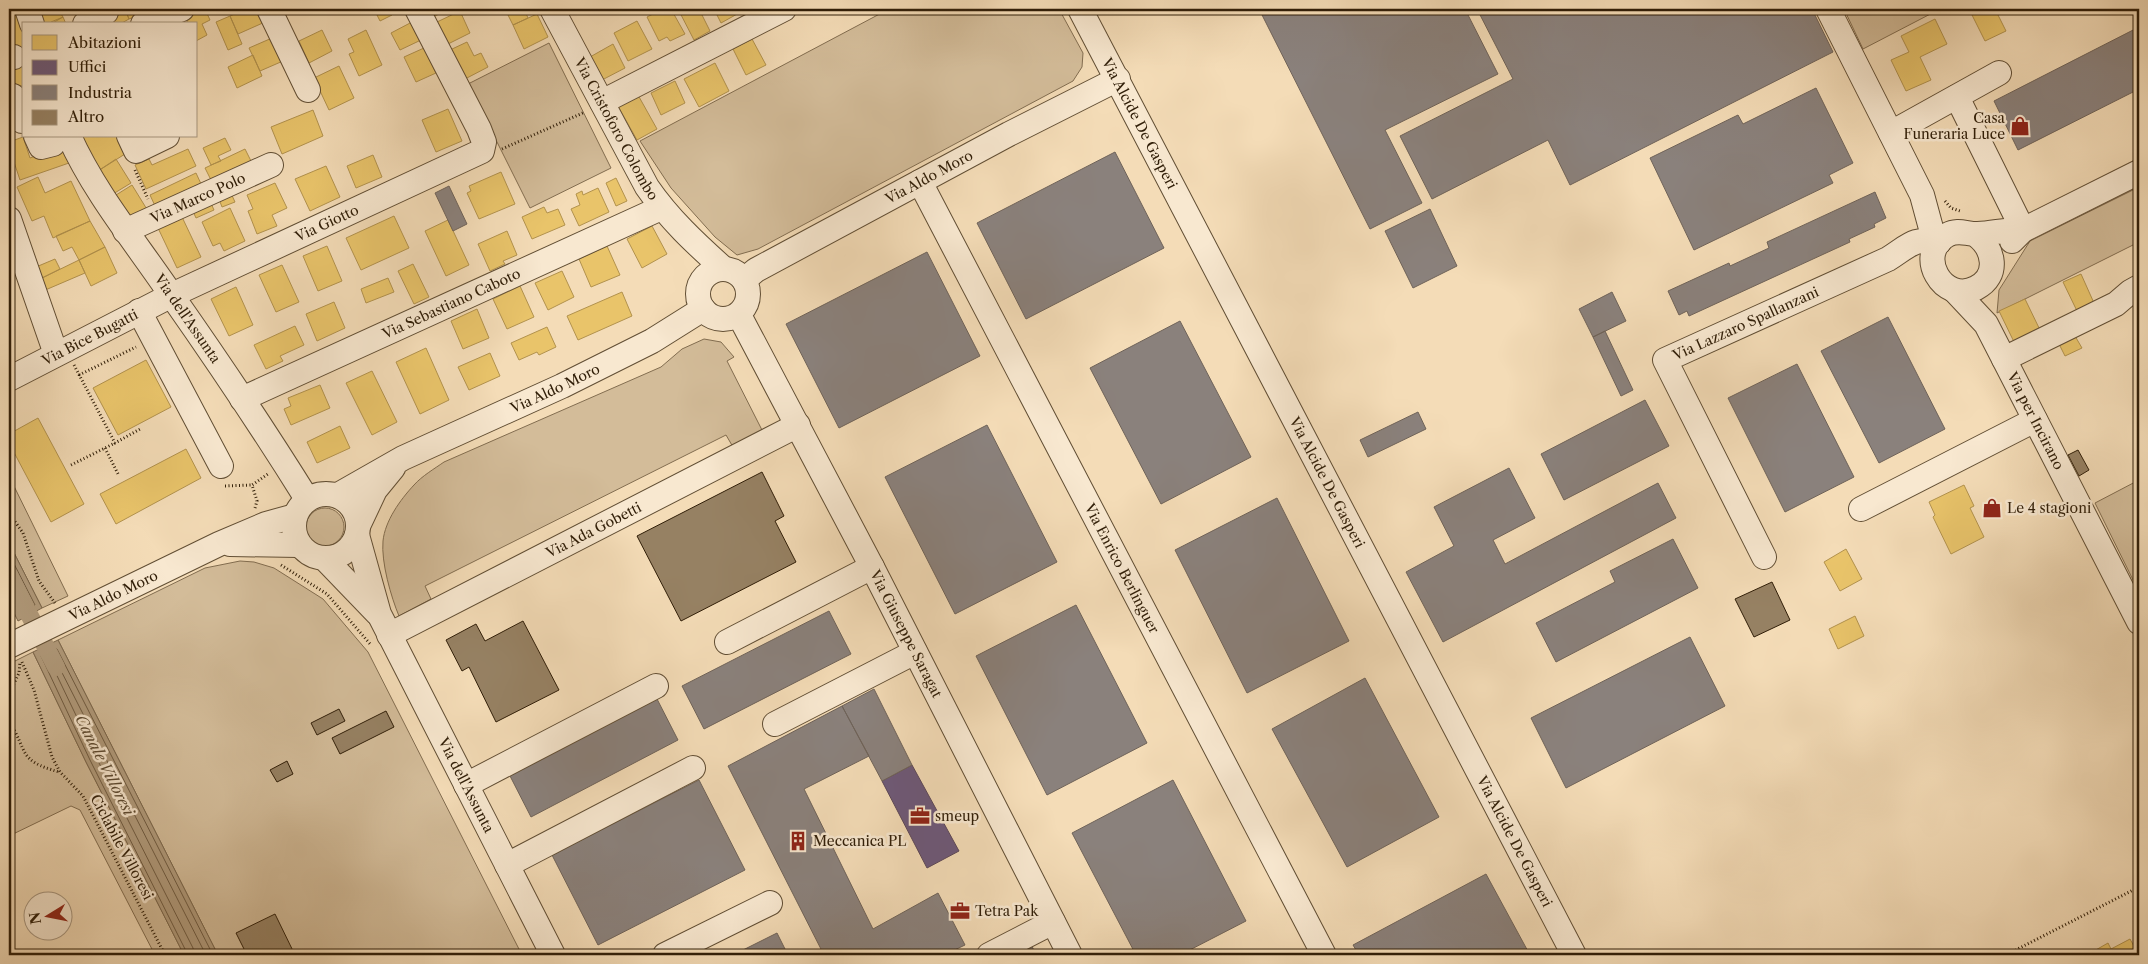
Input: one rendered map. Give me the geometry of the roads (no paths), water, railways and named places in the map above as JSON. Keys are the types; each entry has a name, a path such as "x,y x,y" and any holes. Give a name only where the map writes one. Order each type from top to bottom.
{"street":[{"path":"26,9 31,22"},
{"path":"148,22 182,9"},
{"path":"269,9 308,90"},
{"name":"Via Giotto","path":"172,295 482,151 484,142 479,129 417,9"},
{"name":"Via Cristoforo Colombo","path":"552,9 592,103 661,208 724,276"},
{"path":"592,103 784,9"},
{"name":"Via Alcide De Gasperi","path":"1080,9 1574,955"},
{"path":"1828,9 1922,194 1932,232 1940,242"},
{"path":"88,22 106,12"},
{"path":"1890,132 1959,100 1999,74"},
{"name":"Via Aldo Moro","path":"724,276 756,270 920,182 1118,80"},
{"path":"15,95 22,115"},
{"path":"1959,100 2023,230"},
{"path":"132,144 158,138"},
{"name":"Via dell'Assunta","path":"53,139 77,154 125,231 172,295 242,398 301,507"},
{"name":"Via Marco Polo","path":"125,231 271,165"},
{"path":"2023,230 1956,232 1947,236 1940,242 1933,254 1933,269 1937,278 1945,286 1955,291 1976,288 1984,282 1991,266 2023,230 2139,172"},
{"name":"Via Enrico Berlinguer","path":"920,182 1324,955"},
{"path":"1922,194 1949,221 1984,240 1990,249 1991,266"},
{"name":"Via Sebastiano Caboto","path":"242,398 661,208"},
{"path":"9,219 61,352"},
{"name":"Via Lazzaro Spallanzani","path":"1764,557 1664,360 1892,257 1906,245 1925,239 1940,242"},
{"name":"Via Lazzaro Spallanzani","path":"1892,257 1905,256 1916,258 1933,269"},
{"name":"Via per Incirano","path":"1986,324 1986,298 1991,266"},
{"path":"724,276 749,294 744,309 739,315 732,318 716,318 703,309 698,293 724,276"},
{"path":"2004,359 2116,304 2139,287"},
{"name":"Via per Incirano","path":"1955,291 1986,324 2139,622"},
{"name":"Via Bice Bugatti","path":"9,379 172,295"},
{"name":"Via Aldo Moro","path":"338,496 403,458 619,358 652,341 703,309"},
{"path":"139,311 221,466"},
{"name":"Via Giuseppe Saragat","path":"739,315 872,566 1070,955"},
{"path":"1861,509 2035,420"},
{"name":"Via Ada Gobetti","path":"381,642 798,425"},
{"name":"Via Aldo Moro","path":"358,530 375,490 403,458"},
{"path":"327,493 338,496 348,502 356,512 358,530 353,545 336,557 326,559 316,557 300,545 293,526 301,507 317,494 327,493"},
{"name":"Via Aldo Moro","path":"17,648 57,614 266,524 301,507"},
{"name":"Via dell'Assunta","path":"358,530 379,614 381,642 466,785 554,955"},
{"name":"Via Aldo Moro","path":"219,544 300,545"},
{"name":"Via dell'Assunta","path":"326,559 379,614"},
{"path":"727,642 872,566"},
{"path":"775,724 915,652"},
{"path":"466,785 656,686"},
{"path":"507,865 694,768"},
{"path":"665,955 770,903"},
{"path":"989,955 1053,922"}],"water":[{"path":"9,543 42,608 18,621 9,603"},
{"path":"58,640 218,955 184,955 86,762 33,652"}],"waterway":[{"name":"Canale Villoresi","path":"9,575 56,667"}],"place":[{"name":"Casa Funeraria Luce","path":"2020,126"},
{"name":"Le 4 stagioni","path":"1992,508"},
{"name":"smeup","path":"920,816"},
{"name":"Meccanica PL","path":"798,841"},
{"name":"Tetra Pak","path":"960,911"}]}
